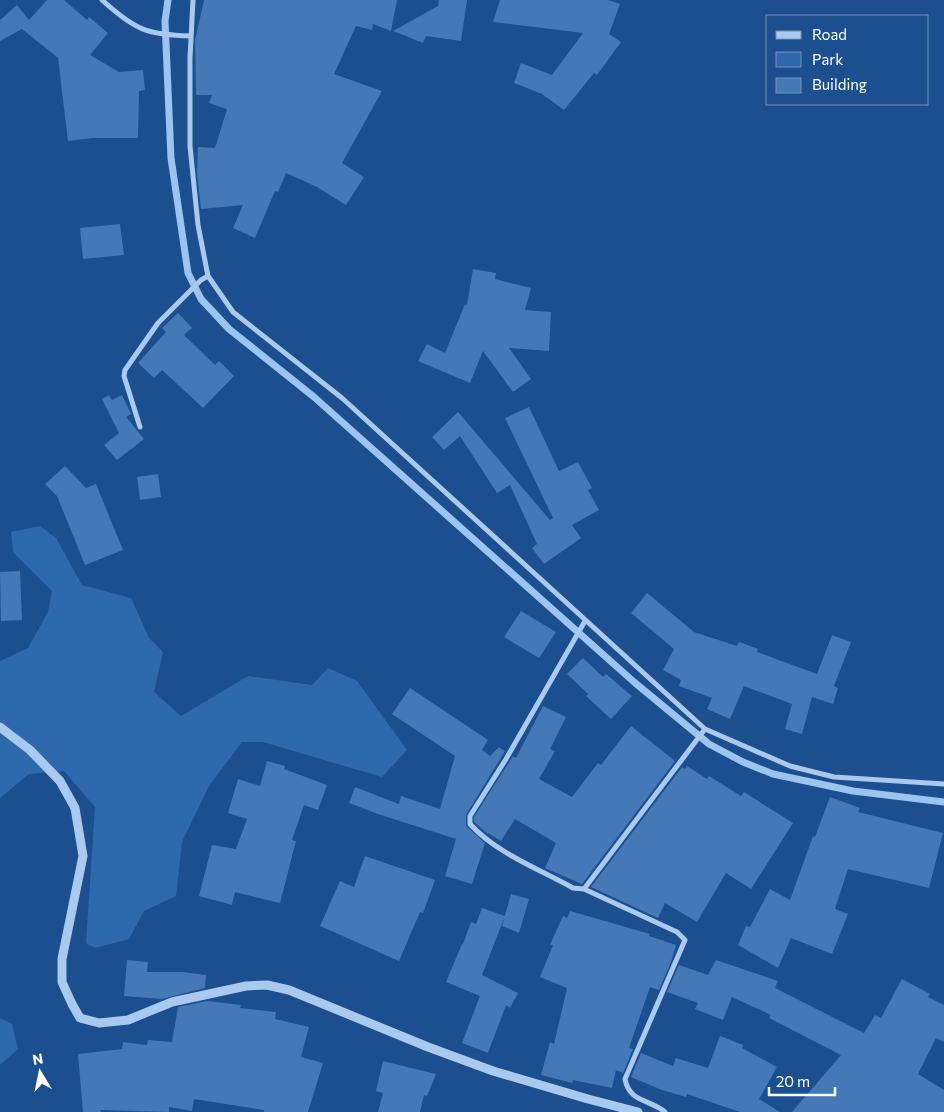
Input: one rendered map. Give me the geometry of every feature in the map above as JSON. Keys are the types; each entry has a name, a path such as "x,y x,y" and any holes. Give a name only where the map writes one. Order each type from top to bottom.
{"street":[{"path":"102,0 137,28 161,35 191,36"},
{"path":"194,0 191,36 190,146 198,225 208,276 233,312 342,398 705,729 790,766 826,775 944,784"},
{"path":"140,427 124,376 125,370 158,324 190,290 208,276"},
{"path":"585,621 506,759 470,816 470,824 480,835 511,855 573,888 584,889 677,932 685,940 625,1079 627,1089 637,1098 665,1112"},
{"path":"0,727 30,750 60,781 75,808 82,856 62,959 62,982 80,1018 99,1022 128,1020 172,1002 246,986 267,985 289,990 428,1047 493,1071 588,1100 638,1112"},
{"path":"584,889 692,749 705,729"}],"green space":[{"path":"40,526 56,538 82,585 131,598 149,638 163,652 154,692 181,716 248,676 312,685 328,668 357,681 407,750 382,777 263,742 242,742 209,786 182,842 176,896 144,911 129,939 95,948 86,943 95,807 64,771 29,774 0,798 0,661 28,648 48,612 52,591 13,552 11,532"},
{"path":"0,1018 12,1024 18,1049 0,1065"}],"building":[{"path":"47,0 64,0 87,20 89,17 108,33 90,55 119,72 143,70 145,90 139,91 138,138 92,138 68,141 58,58 22,29 0,41 0,20 17,5 29,20"},
{"path":"204,0 397,0 391,31 373,24 372,30 356,26 334,74 382,91 342,163 364,177 346,205 317,187 286,173 278,192 275,191 255,238 233,228 243,205 201,209 197,174 198,147 215,148 227,109 209,103 212,95 196,95 195,40"},
{"path":"439,0 467,0 461,41 426,36 423,43 393,31 438,6"},
{"path":"500,0 608,0 620,4 609,34 621,42 597,75 594,73 564,110 542,94 514,83 521,63 552,75 583,33 493,22"},
{"path":"120,224 124,255 83,259 80,228"},
{"path":"473,269 496,273 495,279 531,288 525,310 551,312 549,351 509,348 531,379 513,392 483,351 470,383 418,361 427,344 445,353 465,304 467,305"},
{"path":"178,313 192,328 184,335 215,365 219,361 234,376 203,408 162,370 154,378 138,363 166,332 162,328"},
{"path":"109,395 112,400 122,395 131,414 126,417 144,439 117,460 104,445 119,433 102,399"},
{"path":"529,407 559,471 578,462 592,488 588,490 599,510 572,525 581,538 544,564 532,548 537,544 510,485 497,493 460,436 444,450 432,437 458,412 550,520 553,518 505,418"},
{"path":"65,466 86,488 96,484 123,550 85,565 57,496 45,484"},
{"path":"158,474 161,497 140,500 137,477"},
{"path":"20,571 22,620 1,621 0,572"},
{"path":"647,593 694,632 737,646 739,642 758,649 757,652 817,674 832,635 851,642 834,686 838,688 833,704 812,697 802,734 785,729 792,704 744,686 730,719 707,709 712,698 679,686 681,680 663,670 674,649 631,613"},
{"path":"521,611 556,632 539,658 504,637"},
{"path":"583,658 603,677 606,674 632,696 611,719 586,696 588,694 567,674"},
{"path":"410,688 488,740 482,750 490,756 499,747 505,751 466,815 466,826 485,843 472,884 445,876 456,839 349,803 355,787 399,804 401,796 440,809 455,756 392,714"},
{"path":"543,706 566,717 550,749 555,751 539,779 572,797 598,763 601,765 631,726 675,761 582,884 545,868 556,843 515,819 501,841 488,834 474,822 474,817 513,756 516,758"},
{"path":"267,761 285,766 284,769 327,785 318,810 304,805 292,840 296,841 280,903 235,892 232,905 199,896 212,845 236,849 247,819 228,813 238,779 260,786"},
{"path":"687,766 707,779 709,776 741,796 744,792 793,823 751,889 726,873 697,922 665,903 658,918 591,887 682,767 685,769"},
{"path":"830,797 860,808 858,812 943,833 929,888 848,869 835,909 848,914 832,954 791,938 778,968 738,945 746,926 750,927 770,889 790,900 813,836 815,837"},
{"path":"365,856 435,880 423,913 420,912 399,961 320,926 340,881 354,887"},
{"path":"511,894 529,899 519,933 502,926"},
{"path":"482,908 505,916 482,975 518,993 510,1008 506,1005 488,1053 462,1043 480,996 446,982 471,922 476,924"},
{"path":"570,911 650,934 649,936 676,945 659,990 650,987 629,1048 633,1049 623,1073 616,1070 612,1088 573,1080 572,1083 541,1075 550,1042 554,1044 567,988 540,977 553,945 550,945 563,916 567,918"},
{"path":"127,960 148,962 147,972 183,972 206,975 205,988 162,999 124,996"},
{"path":"716,960 778,981 775,988 864,1033 875,1015 881,1018 902,979 930,994 928,997 944,1005 944,1042 936,1038 918,1074 944,1090 944,1112 792,1112 841,1055 769,1018 771,1015 732,997 723,1020 695,1009 698,1003 667,992 679,965 708,975"},
{"path":"207,1001 241,1005 240,1008 276,1012 275,1019 309,1027 301,1057 323,1063 308,1112 264,1112 264,1110 194,1099 192,1111 169,1107 169,1112 100,1110 101,1112 83,1112 78,1054 122,1049 123,1042 147,1045 148,1040 172,1042 178,1007"},
{"path":"720,1036 743,1045 742,1048 777,1067 759,1099 780,1112 740,1112 687,1094 686,1097 662,1090 631,1077 641,1053 673,1066 676,1058 708,1068"},
{"path":"383,1061 436,1074 427,1096 424,1095 420,1112 378,1112 383,1093 376,1091"}],"waterway":[{"path":"168,0 165,21 171,158 188,273 201,299 229,329 314,397 634,682 709,744 743,762 773,774 853,791 944,802"}]}
